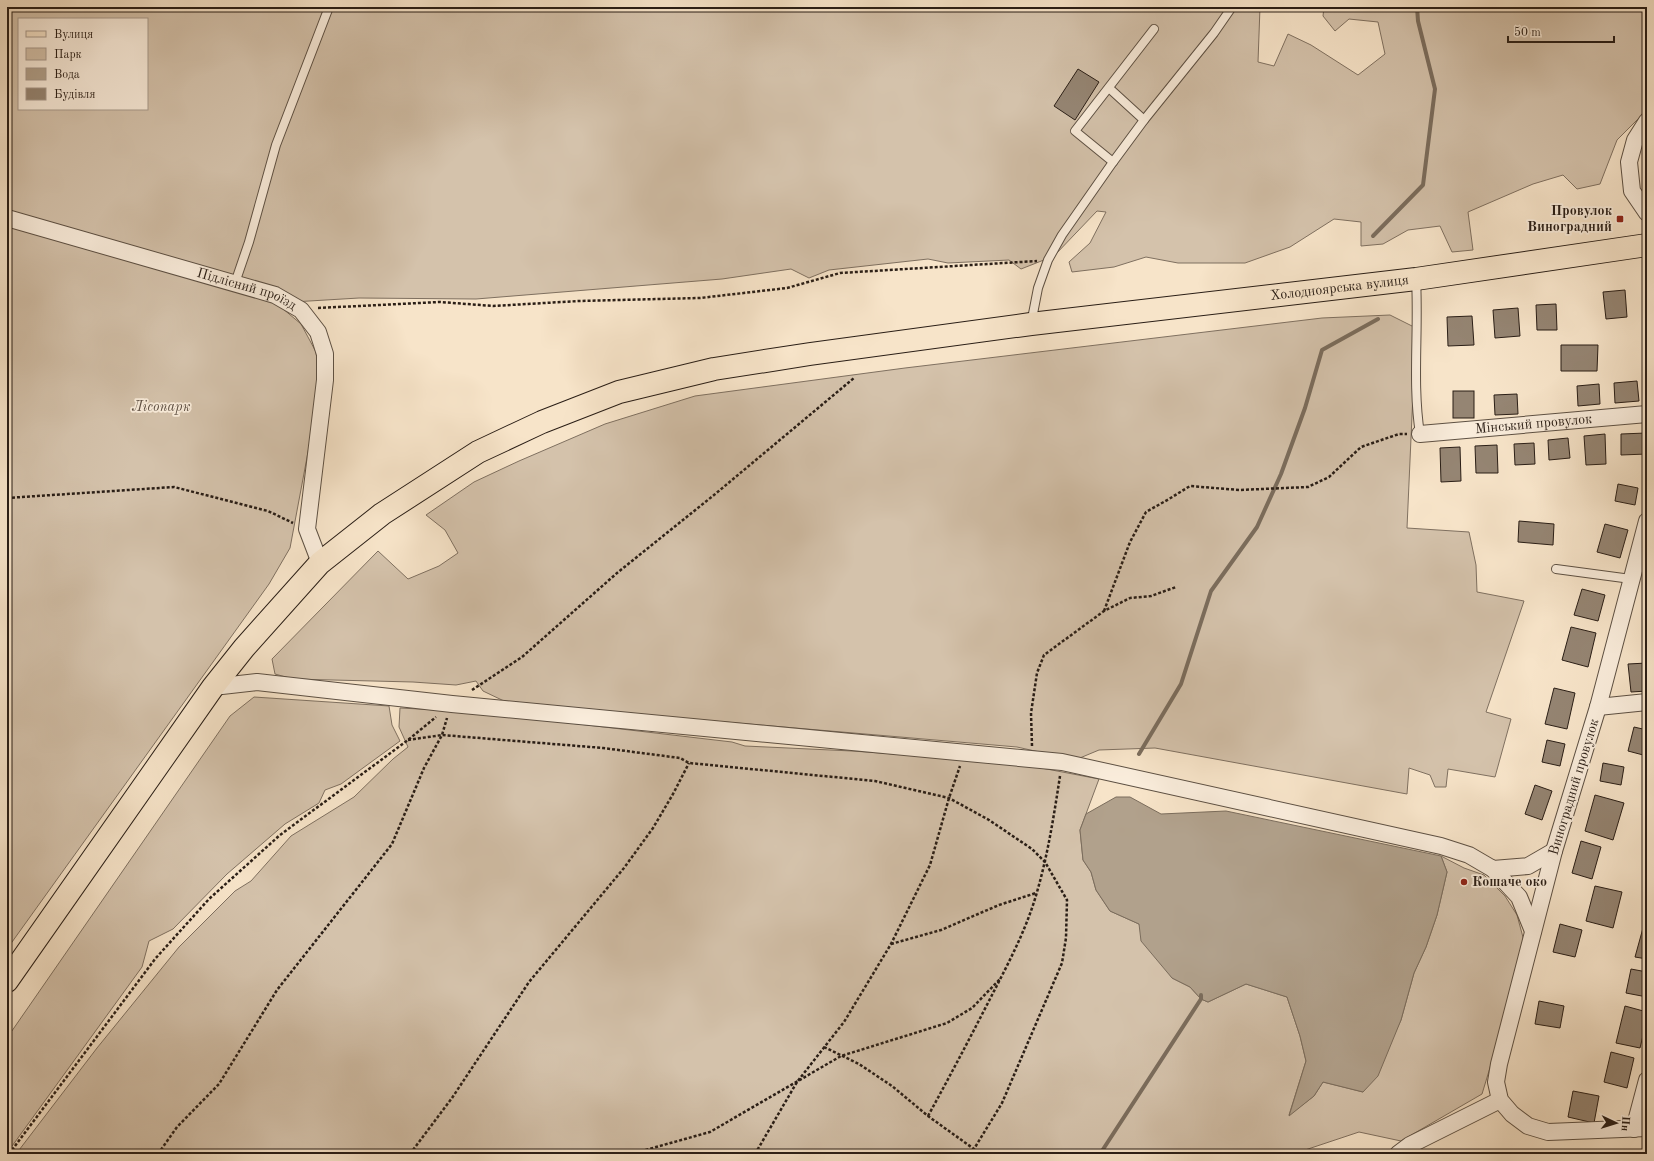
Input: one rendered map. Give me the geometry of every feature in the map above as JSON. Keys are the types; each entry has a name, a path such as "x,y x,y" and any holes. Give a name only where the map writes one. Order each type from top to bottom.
{"main road":[{"name":"Холодноярська вулиця","path":"7,981 213,688 244,648 320,563 382,514 478,452 542,422 619,392 714,369 1030,324 1416,279 1647,245"}],"street":[{"path":"1647,121 1634,140 1629,162 1632,191 1647,212"},
{"name":"Підлісний проїзд","path":"7,218 275,295 301,310 318,332 325,354 325,380 307,529 320,563"},
{"name":"Мінський провулок","path":"1420,434 1647,414"},
{"name":"Виноградний провулок","path":"1500,1100 1496,1082 1498,1064 1554,851 1598,707 1631,579 1644,540 1647,521"},
{"path":"213,688 257,682 452,704 1062,762 1440,846 1469,855 1493,869 1519,897 1533,931"},
{"path":"1598,707 1647,702"},
{"path":"1493,869 1528,866 1554,851"},
{"path":"1398,1154 1410,1145 1500,1100 1512,1114 1528,1126 1548,1132 1640,1129 1647,1080"}],"lane":[{"path":"235,283 249,242 276,145 329,7"},
{"path":"1030,324 1038,288 1048,260 1082,206 1144,120 1214,33 1232,7"},
{"path":"1113,162 1075,130 1154,29"},
{"path":"1109,88 1144,120"},
{"path":"1416,279 1418,313 1416,410 1420,434"},
{"path":"1556,569 1631,579"}],"path":[{"path":"301,310 339,306 410,305 440,302 492,306 579,301 700,298 787,288 840,273 1048,260"},
{"path":"8,1154 155,959 209,898 280,835 408,740 452,704 522,657 617,573 714,495 854,378"},
{"path":"1104,611 1130,542 1146,512 1190,486 1239,490 1308,487 1329,477 1361,447 1399,434 1420,434"},
{"path":"7,498 174,487 268,512 307,529"},
{"path":"1040,760 1031,744 1031,713 1037,673 1044,656 1104,611 1130,598 1152,596 1176,587"},
{"path":"158,1154 177,1127 219,1084 277,990 392,844 424,768 442,735 452,704"},
{"path":"408,740 442,735 603,748 680,758 689,763 875,781 949,798 989,820 1026,844 1045,862 1067,900 1066,938 1062,963 1002,1103 974,1149 928,1116 892,1086 859,1064 824,1047"},
{"path":"755,1154 797,1082 844,1022 891,944 930,865 949,798 959,772 963,752"},
{"path":"928,1116 1000,980 1037,893 1052,829 1062,762"},
{"path":"410,1154 452,1098 529,982 624,868 653,828 689,763"},
{"path":"891,944 941,930 999,905 1037,893"},
{"path":"631,1154 710,1132 841,1056 947,1023 972,1008 1000,980"}],"green space":[{"name":"Лісопарк","path":"7,7 1260,7 1258,62 1274,66 1288,34 1311,45 1358,75 1385,54 1378,22 1349,19 1335,31 1323,16 1324,7 1647,7 1647,113 1641,116 1617,140 1600,184 1577,189 1563,175 1533,184 1468,212 1473,250 1452,252 1440,226 1408,230 1383,244 1361,246 1361,222 1334,219 1290,247 1245,263 1178,263 1146,257 1114,267 1072,272 1069,262 1090,243 1106,212 1097,211 1054,256 1021,269 1009,260 948,263 928,259 829,270 809,278 791,269 722,279 476,299 359,298 276,303 301,324 316,352 320,388 290,548 269,584 7,949"},
{"path":"1390,315 1414,327 1413,393 1407,528 1469,532 1476,565 1477,592 1524,601 1486,712 1511,719 1495,777 1448,769 1446,787 1435,787 1430,775 1409,768 1407,794 1155,748 1099,750 1075,760 1017,747 690,719 504,701 483,691 476,681 456,685 413,682 293,679 275,674 272,659 378,551 408,579 439,566 458,553 445,530 426,515 474,482 605,424 695,396 905,368 1322,318"},
{"path":"254,697 389,706 392,725 400,741 341,784 325,790 319,803 285,824 227,874 173,929 149,941 142,967 7,1153 7,1038 230,716"},
{"path":"400,708 476,712 732,742 745,746 852,751 1010,762 1099,779 1080,830 1083,860 1091,872 1096,890 1110,911 1139,924 1172,978 1190,987 1201,999 1208,1002 1246,984 1287,997 1300,1036 1306,1061 1289,1115 1314,1096 1323,1082 1363,1092 1401,1020 1414,973 1426,947 1437,915 1447,872 1441,856 1464,868 1484,875 1505,896 1517,915 1524,941 1506,1015 1482,1094 1401,1141 1359,1132 1293,1154 16,1154 97,1048 179,947 235,891 251,881 291,836 354,797 393,759 408,747 399,727"}],"water":[{"path":"1116,797 1130,797 1161,814 1226,811 1441,856 1447,872 1437,915 1426,947 1414,973 1401,1020 1378,1076 1363,1092 1323,1082 1314,1096 1289,1116 1306,1061 1300,1036 1287,997 1246,984 1208,1002 1201,999 1190,987 1172,978 1141,941 1139,924 1110,911 1096,890 1091,872 1083,860 1080,830 1086,814"}],"building":[{"path":"1078,69 1099,82 1075,120 1054,106"},
{"path":"1625,290 1627,317 1606,319 1603,292"},
{"path":"1556,304 1557,330 1537,330 1536,305"},
{"path":"1518,308 1520,336 1495,338 1493,310"},
{"path":"1472,316 1474,345 1448,346 1447,317"},
{"path":"1561,345 1598,345 1597,371 1561,371"},
{"path":"1637,381 1639,401 1615,403 1614,383"},
{"path":"1645,382 1647,382 1647,401 1646,401"},
{"path":"1599,384 1600,404 1578,406 1577,386"},
{"path":"1453,391 1474,391 1474,418 1453,418"},
{"path":"1517,394 1518,414 1495,415 1494,395"},
{"path":"1646,433 1647,454 1621,455 1621,434"},
{"path":"1605,434 1606,464 1586,465 1584,436"},
{"path":"1568,438 1570,458 1549,460 1548,440"},
{"path":"1534,443 1535,464 1515,465 1514,444"},
{"path":"1497,445 1498,473 1476,473 1475,446"},
{"path":"1460,447 1461,481 1441,482 1440,448"},
{"path":"1618,484 1638,488 1635,505 1615,501"},
{"path":"1519,521 1554,524 1553,545 1518,542"},
{"path":"1605,524 1628,530 1620,558 1597,552"},
{"path":"1582,589 1605,595 1598,621 1574,615"},
{"path":"1571,627 1596,633 1588,667 1562,660"},
{"path":"1647,663 1647,691 1631,692 1628,664"},
{"path":"1554,688 1575,693 1567,729 1545,724"},
{"path":"1634,727 1647,730 1647,756 1628,751"},
{"path":"1547,740 1565,744 1560,766 1542,762"},
{"path":"1603,763 1624,767 1621,785 1600,781"},
{"path":"1535,785 1552,791 1542,820 1525,814"},
{"path":"1595,795 1624,803 1613,840 1585,831"},
{"path":"1581,841 1601,847 1592,879 1572,873"},
{"path":"1595,886 1622,892 1613,928 1586,921"},
{"path":"1560,924 1582,930 1575,957 1553,952"},
{"path":"1643,928 1647,929 1647,959 1635,957"},
{"path":"1631,969 1647,972 1647,997 1626,993"},
{"path":"1539,1001 1564,1006 1560,1028 1535,1024"},
{"path":"1625,1006 1647,1012 1647,1019 1640,1048 1616,1043"},
{"path":"1611,1052 1634,1058 1627,1088 1604,1082"},
{"path":"1573,1091 1599,1096 1594,1123 1568,1117"}],"waterway":[{"path":"1373,236 1423,185 1435,89 1418,21 1417,7"},
{"path":"1139,754 1181,684 1211,591 1257,527 1281,474 1305,408 1322,350 1378,319"},
{"path":"1100,1154 1201,999 1201,995"}],"place":[{"name":"Провулок Виноградний","path":"1620,219"},
{"name":"Кошаче око","path":"1464,882"}]}
